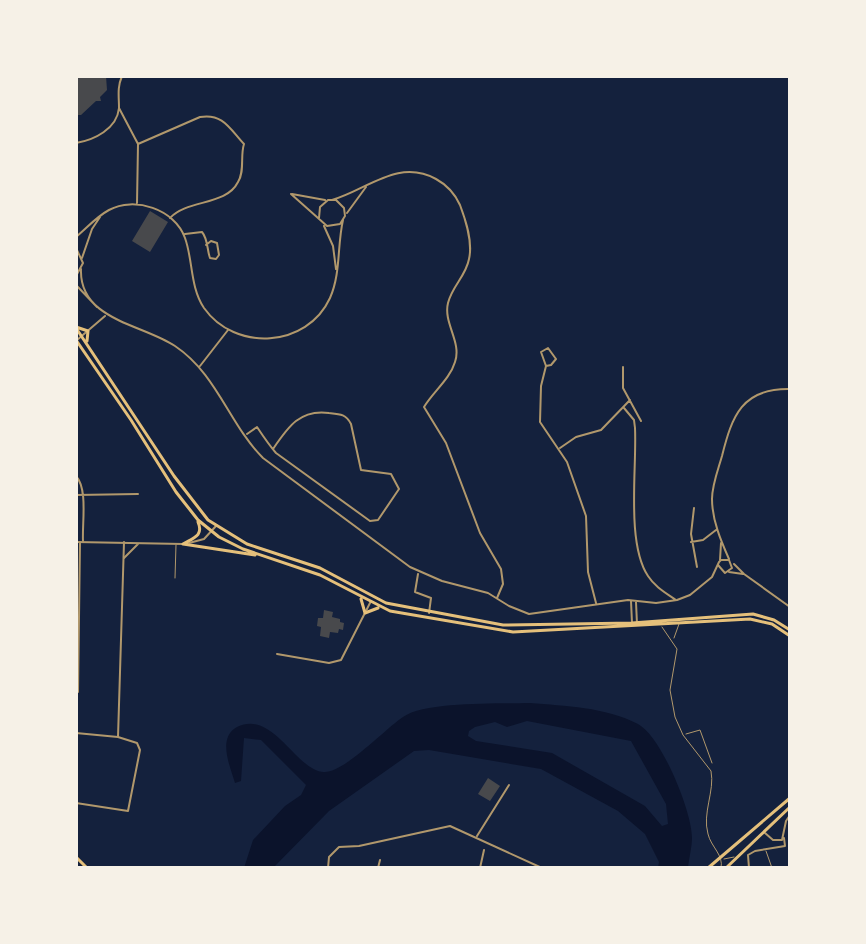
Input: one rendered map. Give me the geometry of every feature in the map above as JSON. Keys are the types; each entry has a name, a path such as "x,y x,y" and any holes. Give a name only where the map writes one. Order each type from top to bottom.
{"main road":[{"path":"76,328 88,331 87,342"},
{"path":"76,328 201,513 247,544 320,568 394,606 429,613 514,626 661,625 750,619 772,624 790,636"},
{"path":"76,341 176,492 198,520 233,545 320,575 382,608 503,631 635,625 753,614 774,620 790,630"},
{"path":"183,544 199,535 198,520"},
{"path":"183,544 267,557"},
{"path":"359,596 365,613 382,608"},
{"path":"708,868 790,798"},
{"path":"725,868 790,807"},
{"path":"759,827 764,832"},
{"path":"76,857 87,868"}],"street":[{"path":"76,143 99,137 114,120 119,108 118,85 122,76"},
{"path":"119,108 138,144 137,204"},
{"path":"138,144 211,115 223,120 244,144 241,177 232,190 179,210 170,218"},
{"path":"319,218 320,207 330,200 393,173 410,172 429,176 452,192 462,211 470,243 469,260 464,275 449,298 447,314 456,344 455,362 424,407 446,443 480,533 501,569 503,584 497,598"},
{"path":"323,223 336,226 370,183"},
{"path":"76,237 104,213 119,206 137,204 152,207 170,218 184,234 201,302 213,318 228,330 249,337 271,338 302,329 324,308 333,290 336,275 344,218 343,205 291,194 323,223 333,246 336,275"},
{"path":"101,310 81,285 81,269 92,229 104,213"},
{"path":"184,234 202,232 206,237 206,245 210,258 216,259 219,255 217,243 211,241 206,245"},
{"path":"76,248 82,258"},
{"path":"76,276 81,269"},
{"path":"76,285 106,315 175,346 199,366 263,458 390,554 419,572 479,590 529,614 631,600 656,603 690,595 712,577 719,564 721,541"},
{"path":"76,341 106,315"},
{"path":"199,366 228,330"},
{"path":"546,366 556,359 553,351 545,348 541,355 546,366 541,386 540,422 567,462 586,516 588,572 596,604"},
{"path":"623,367 623,388 641,421"},
{"path":"727,573 732,568 718,529 713,490 733,418 758,394 790,389"},
{"path":"559,449 576,437 601,430 630,400"},
{"path":"624,408 634,420 635,428 635,518 641,558 649,577 677,600"},
{"path":"245,435 257,427 273,449 373,522 378,520 399,489 394,476 388,472 361,470 348,418 342,414 307,414 293,423 273,449"},
{"path":"76,476 80,480 82,497 78,692"},
{"path":"76,495 138,494"},
{"path":"328,508 336,497"},
{"path":"694,508 691,542 697,567"},
{"path":"80,542 196,543 216,526"},
{"path":"691,542 703,540 718,529"},
{"path":"118,737 124,542"},
{"path":"124,558 138,543"},
{"path":"719,564 730,561"},
{"path":"730,561 790,607"},
{"path":"719,564 727,573"},
{"path":"419,572 415,592 431,598 429,613"},
{"path":"712,577 727,573 744,574"},
{"path":"277,654 329,663 341,660 373,596"},
{"path":"631,600 635,625"},
{"path":"635,625 636,601"},
{"path":"76,733 118,737 139,745 128,811 76,803"},
{"path":"476,837 509,785"},
{"path":"749,868 748,855 785,846 784,825 790,815"},
{"path":"328,868 331,854 347,846 450,826 542,868"},
{"path":"764,832 776,841 784,838"},
{"path":"480,868 484,850"},
{"path":"378,868 380,860"}],"lane":[{"path":"175,578 176,543"},
{"path":"674,641 679,624"},
{"path":"661,625 674,641 677,653 670,690 675,717 683,735 708,766 712,777 706,825 708,836 725,868"},
{"path":"683,735 700,730 712,763"},
{"path":"766,849 772,868"},
{"path":"721,858 726,860 740,854"}],"water":[{"path":"530,703 599,711 625,718 647,731 674,775 687,810 692,838 688,868 658,868 659,862 645,834 618,811 541,769 429,750 414,751 329,811 273,868 244,868 253,840 285,806 301,795 306,785 261,740 244,738 241,781 235,783 226,745 231,732 237,727 250,724 262,726 304,762 324,772 342,765 403,717 414,712 445,706","holes":["527,721 631,741 666,804 668,824 662,826 645,806 552,753 476,741 468,736 475,727 495,722 507,727"]}],"building":[{"path":"76,76 106,76 107,90 100,97 101,101 96,101 81,115 76,115"},
{"path":"150,211 168,222 150,252 132,241"},
{"path":"324,610 333,612 332,617 344,623 343,630 330,632 329,638 320,636 321,627 317,626"},
{"path":"488,778 500,786 490,801 478,794"}]}
